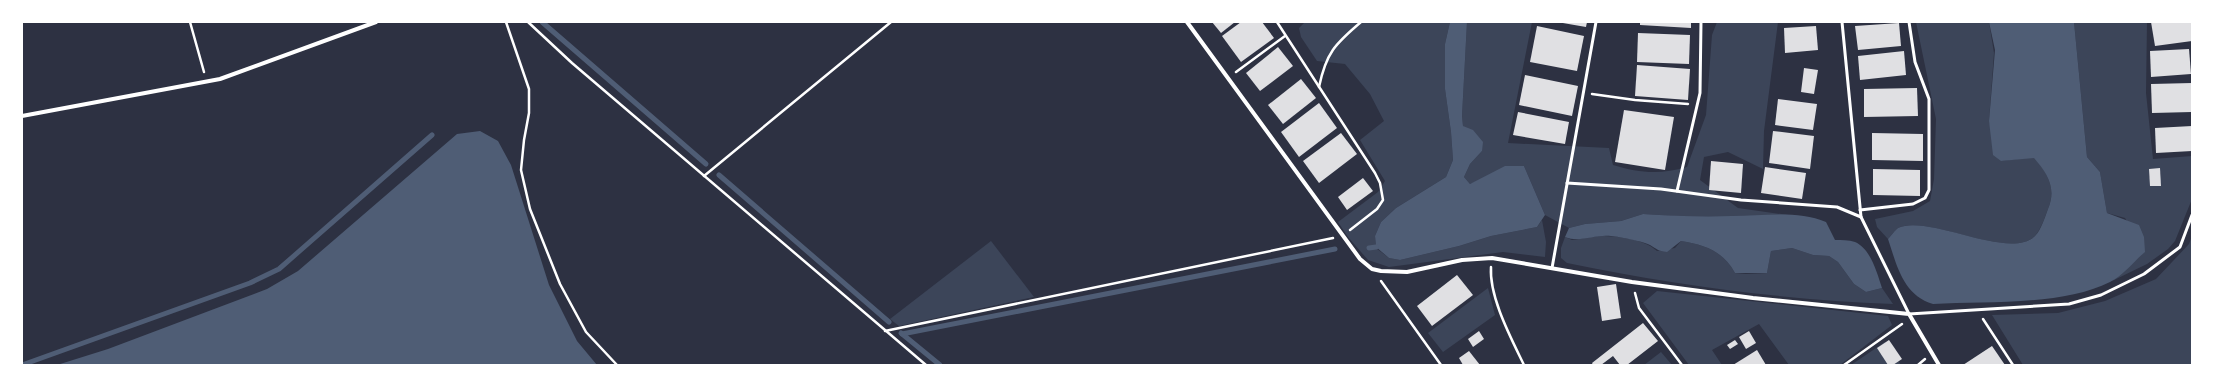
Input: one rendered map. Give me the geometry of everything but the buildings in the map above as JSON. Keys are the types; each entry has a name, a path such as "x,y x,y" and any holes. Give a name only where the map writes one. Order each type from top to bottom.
{"street":[{"path":"22,116 220,80 376,22"},
{"path":"1187,22 1360,259 1372,269 1381,271 1407,272 1462,260 1492,258 1632,282 1910,316 1940,365"}],"lane":[{"path":"1552,268 1596,22"},
{"path":"1677,191 1700,93 1702,22"},
{"path":"1842,22 1861,217 1910,316 2069,304 2101,295 2144,274 2180,246 2192,215"},
{"path":"1860,210 1913,204 1925,198 1929,190 1929,99 1914,62 1909,22"},
{"path":"1568,183 1677,191 1741,200 1837,207 1861,217"}],"path":[{"path":"190,22 207,82"},
{"path":"506,22 529,90 529,113 521,170 530,209 560,284 586,332 617,365"},
{"path":"528,22 572,63 926,365"},
{"path":"704,176 891,22"},
{"path":"885,331 1343,236 1377,209 1383,200 1380,183 1277,22"},
{"path":"1319,88 1328,56 1336,44 1361,22"},
{"path":"1228,78 1285,36"},
{"path":"1583,93 1672,104 1698,103"},
{"path":"1492,258 1490,275 1503,321 1524,365"},
{"path":"1372,269 1441,365"},
{"path":"1632,282 1639,308 1682,365"},
{"path":"1977,310 2013,365"},
{"path":"1844,365 1910,316"}],"shaded area":[{"path":"1305,22 1450,22 1445,44 1445,89 1453,160 1446,177 1396,208 1381,222 1375,236 1376,248 1389,258 1400,260 1459,246 1491,236 1537,227 1542,220 1546,242 1545,257 1503,252 1389,267 1368,260 1348,237 1338,222 1378,192 1385,181 1360,140 1384,121 1370,94 1345,64 1317,61 1301,37 1299,28"},
{"path":"1450,22 1467,22 1462,116 1463,126 1473,130 1483,142 1482,151 1470,164 1464,177 1470,184 1505,166 1524,166 1545,215 1537,227 1491,236 1459,246 1400,260 1389,258 1376,247 1375,236 1381,222 1396,208 1446,177 1453,160 1445,89 1445,44"},
{"path":"1467,22 1532,22 1508,143 1609,148 1613,165 1632,170 1659,172 1687,167 1706,115 1712,35 1717,22 1778,22 1764,131 1763,169 1728,152 1704,157 1700,180 1738,208 1795,216 1691,217 1643,214 1621,221 1585,224 1569,228 1545,215 1524,166 1470,184 1464,177 1470,164 1482,151 1463,126 1462,116"},
{"path":"1916,22 1989,22 1994,53 1989,121 2001,161 2034,157 2047,175 2051,188 2051,201 2043,223 2035,236 2023,242 2007,243 1988,241 1948,231 1911,225 1898,228 1888,239 1877,227 1875,219 1913,211 1930,201 1934,179 1936,119"},
{"path":"1989,22 2074,22 2087,157 2100,172 2107,213 2139,225 2144,237 2145,252 2115,279 2091,290 2047,299 1933,304 1923,300 1908,287 1898,269 1888,239 1898,228 1912,225 1948,231 1988,241 2007,243 2023,242 2035,236 2043,223 2051,201 2051,188 2047,175 2034,158 2001,161 1993,155 1989,121 1995,50"},
{"path":"2074,22 2147,22 2146,93 2153,159 2192,156 2192,199 2175,241 2168,249 2147,264 2112,281 2144,252 2125,218 2107,213 2100,172 2087,157"},
{"path":"480,131 498,141 511,165 549,285 577,341 597,365 57,365 108,349 267,289 298,271 457,134"},
{"path":"1643,214 1710,216 1780,214 1815,218 1826,222 1835,240 1848,240 1861,245 1873,262 1882,288 1866,292 1854,284 1838,262 1829,256 1813,255 1792,248 1771,251 1767,273 1735,273 1725,259 1719,254 1705,247 1681,241 1667,252 1631,239 1605,236 1582,239 1571,239 1565,237 1569,228 1585,224 1621,221"},
{"path":"1597,236 1620,237 1637,241 1644,243 1657,251 1675,248 1681,241 1698,245 1719,254 1725,259 1735,273 1746,274 1767,273 1771,251 1792,248 1813,255 1829,256 1838,262 1854,284 1866,292 1882,288 1893,304 1811,299 1688,285 1567,263 1561,258 1561,248 1565,237 1572,240"},
{"path":"2192,236 2192,365 2023,365 1992,315 2058,313 2105,301 2156,279 2189,244"},
{"path":"991,241 1034,297 899,326 890,319"},
{"path":"1488,288 1495,315 1443,352 1428,333"},
{"path":"1657,291 1888,316 1892,325 1840,365 1789,365 1759,324 1712,350 1722,365 1689,365 1643,303"},
{"path":"1885,342 1901,365 1851,365"},
{"path":"1661,352 1672,365 1644,365"}],"waterway":[{"path":"542,22 706,164"},
{"path":"22,365 250,283 279,269 432,135"},
{"path":"719,175 889,322"},
{"path":"1369,248 1376,247"},
{"path":"902,334 1335,249"},
{"path":"901,333 940,365"}]}
